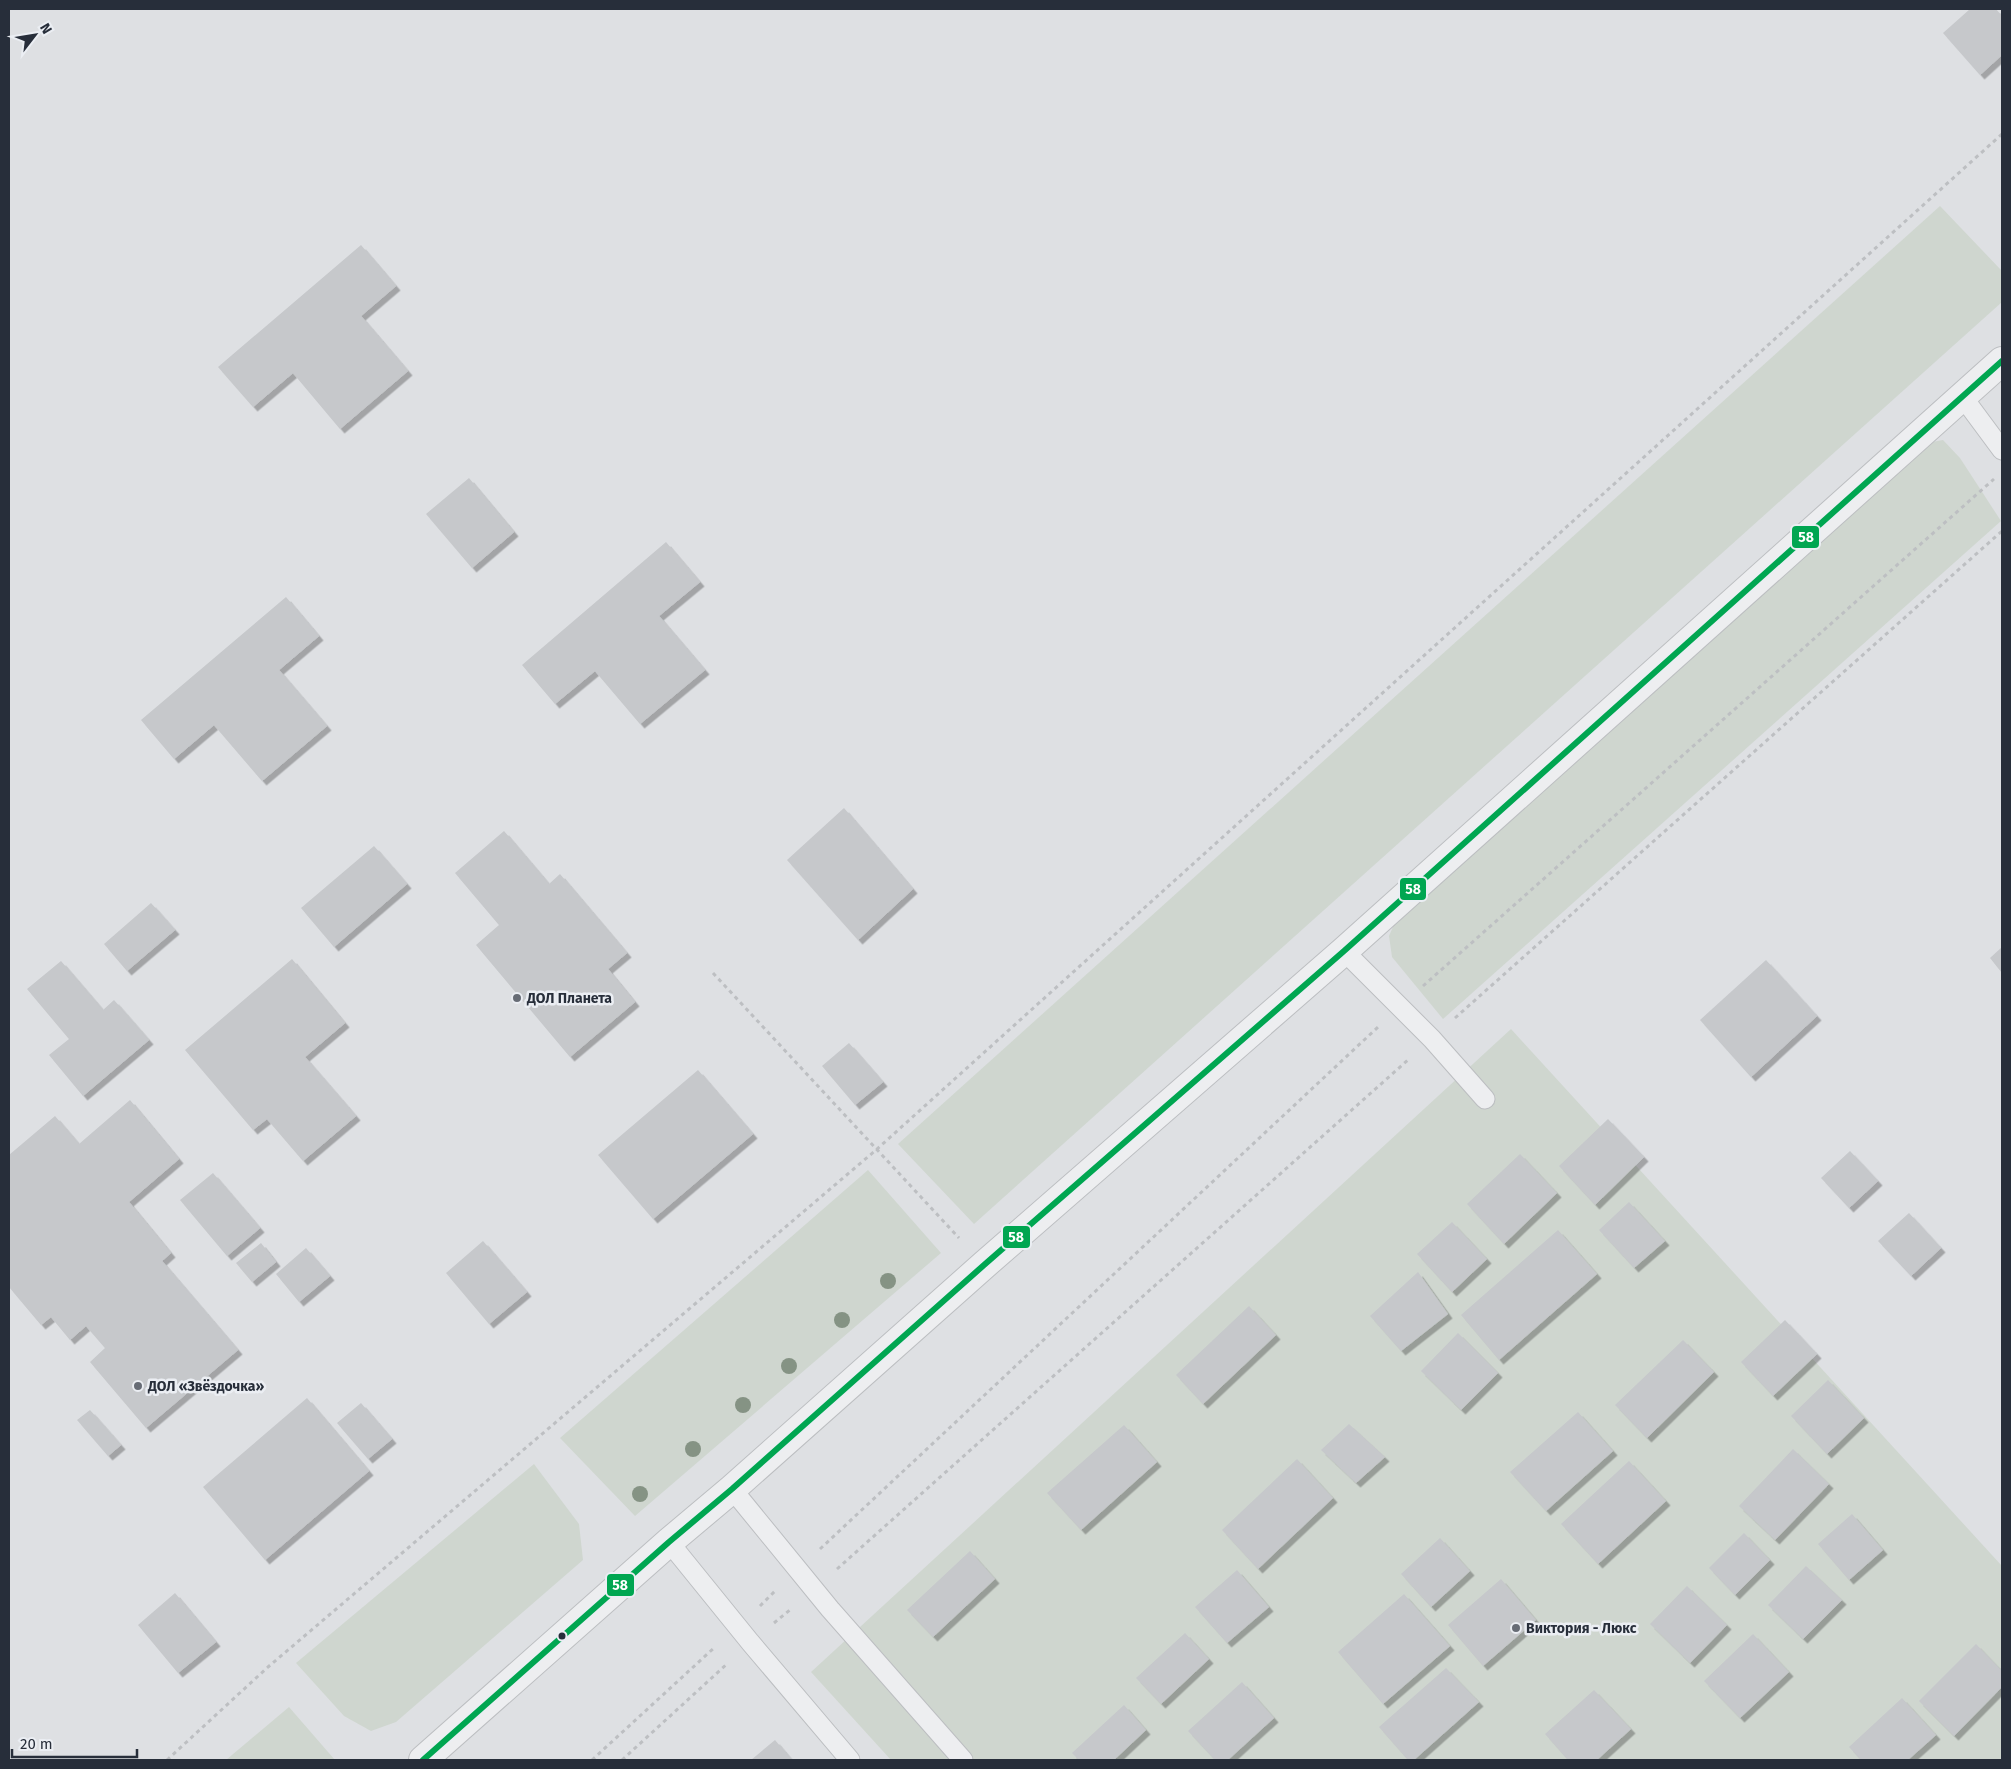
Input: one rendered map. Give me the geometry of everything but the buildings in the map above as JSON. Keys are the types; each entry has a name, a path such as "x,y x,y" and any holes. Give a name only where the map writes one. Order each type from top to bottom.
{"street":[{"path":"423,1760 984,1265 1344,951 2002,361"}],"lane":[{"path":"1962,396 2002,450"},
{"path":"1344,951 1432,1039 1485,1099"},
{"path":"732,1489 815,1589 963,1760"},
{"path":"669,1542 750,1642 850,1760"}],"path":[{"path":"167,1760 268,1667 626,1360 876,1150 2002,134"},
{"path":"592,1760 738,1626 1400,1007 1995,479"},
{"path":"622,1760 750,1642 815,1589 2002,530"},
{"path":"713,973 984,1265"}],"shaded area":[{"path":"1940,206 2002,271 2002,302 974,1224 898,1144"},
{"path":"1943,440 1960,458 2001,521 1443,1019 1392,957 1389,936 1400,911 1927,443"},
{"path":"1511,1029 2002,1566 2002,1760 891,1760 811,1672"},
{"path":"868,1170 941,1253 635,1516 560,1438"},
{"path":"534,1464 579,1524 583,1560 396,1722 371,1731 344,1716 296,1663"},
{"path":"289,1707 335,1760 226,1760"}],"transit line":[{"name":"58","path":"423,1760 984,1265 1344,951 2002,361"}],"place":[{"name":"ДОЛ Планета","path":"517,998"},
{"name":"ДОЛ «Звёздочка»","path":"138,1386"},
{"name":"Виктория - Люкс","path":"1516,1628"}]}
